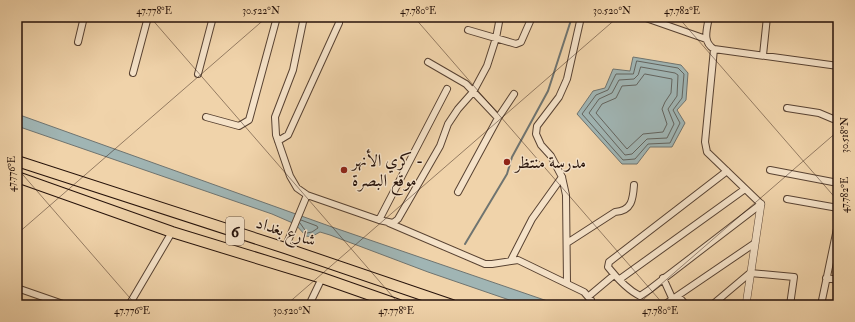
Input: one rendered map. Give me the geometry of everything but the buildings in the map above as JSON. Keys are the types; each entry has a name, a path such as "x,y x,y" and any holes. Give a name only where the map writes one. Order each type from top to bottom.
{"highway":[{"name":"شارع بغداد","path":"17,160 285,248 452,305"},
{"name":"شارع بغداد","path":"17,177 172,232 322,278 400,305"}],"street":[{"path":"78,42 84,17"},
{"path":"133,73 148,17"},
{"path":"198,74 213,17"},
{"path":"206,118 239,126 249,120 277,17"},
{"path":"304,17 292,70 275,117 275,129 278,141 293,182 301,192 389,223 485,264 497,264 511,260 518,260 567,283 588,301 614,275"},
{"path":"389,223 393,223 398,219 440,146 451,120 473,92 487,66 496,38 500,17"},
{"path":"468,30 516,44 521,42 532,17"},
{"path":"567,283 566,194 562,177 551,156 541,145 536,134 537,126 559,97 567,79 581,17"},
{"path":"643,17 706,39"},
{"path":"709,17 706,39 708,46 714,49 838,66"},
{"path":"764,55 767,17"},
{"path":"278,141 288,134 339,23"},
{"path":"714,49 705,142 707,152 761,204"},
{"path":"428,62 466,84 498,118"},
{"path":"379,220 447,89"},
{"path":"458,192 498,118 514,94"},
{"path":"787,108 819,113 838,121"},
{"path":"770,170 838,183"},
{"path":"727,171 609,262 608,267 614,275 633,292 640,296 761,204"},
{"path":"511,260 532,219 562,177"},
{"path":"566,243 615,212 621,212 630,206 633,200 634,184"},
{"path":"620,279 745,189"},
{"path":"285,248 307,195"},
{"path":"787,199 838,208"},
{"path":"746,305 761,204"},
{"path":"821,305 826,278 835,256 838,224"},
{"path":"129,305 172,232"},
{"path":"664,305 754,243"},
{"path":"712,305 750,273 794,278 790,305"},
{"path":"309,305 322,278"},
{"path":"664,278 675,298 686,305"},
{"path":"826,278 838,280"},
{"path":"17,288 64,305"}],"water":[{"path":"633,57 681,65 688,73 686,100 677,110 685,123 672,147 650,147 637,164 622,164 577,114 593,91 605,88 613,69 630,71"},
{"path":"17,114 332,227 559,305 524,305 428,272 330,235 320,232 311,237 306,236 295,224 272,214 17,126"}],"waterway":[{"path":"465,244 507,174 512,157 548,91 572,17"}],"place":[{"name":"مدرسة منتظر","path":"507,162"},
{"name":"كري الأنهر - موقع البصرة","path":"344,170"}]}
